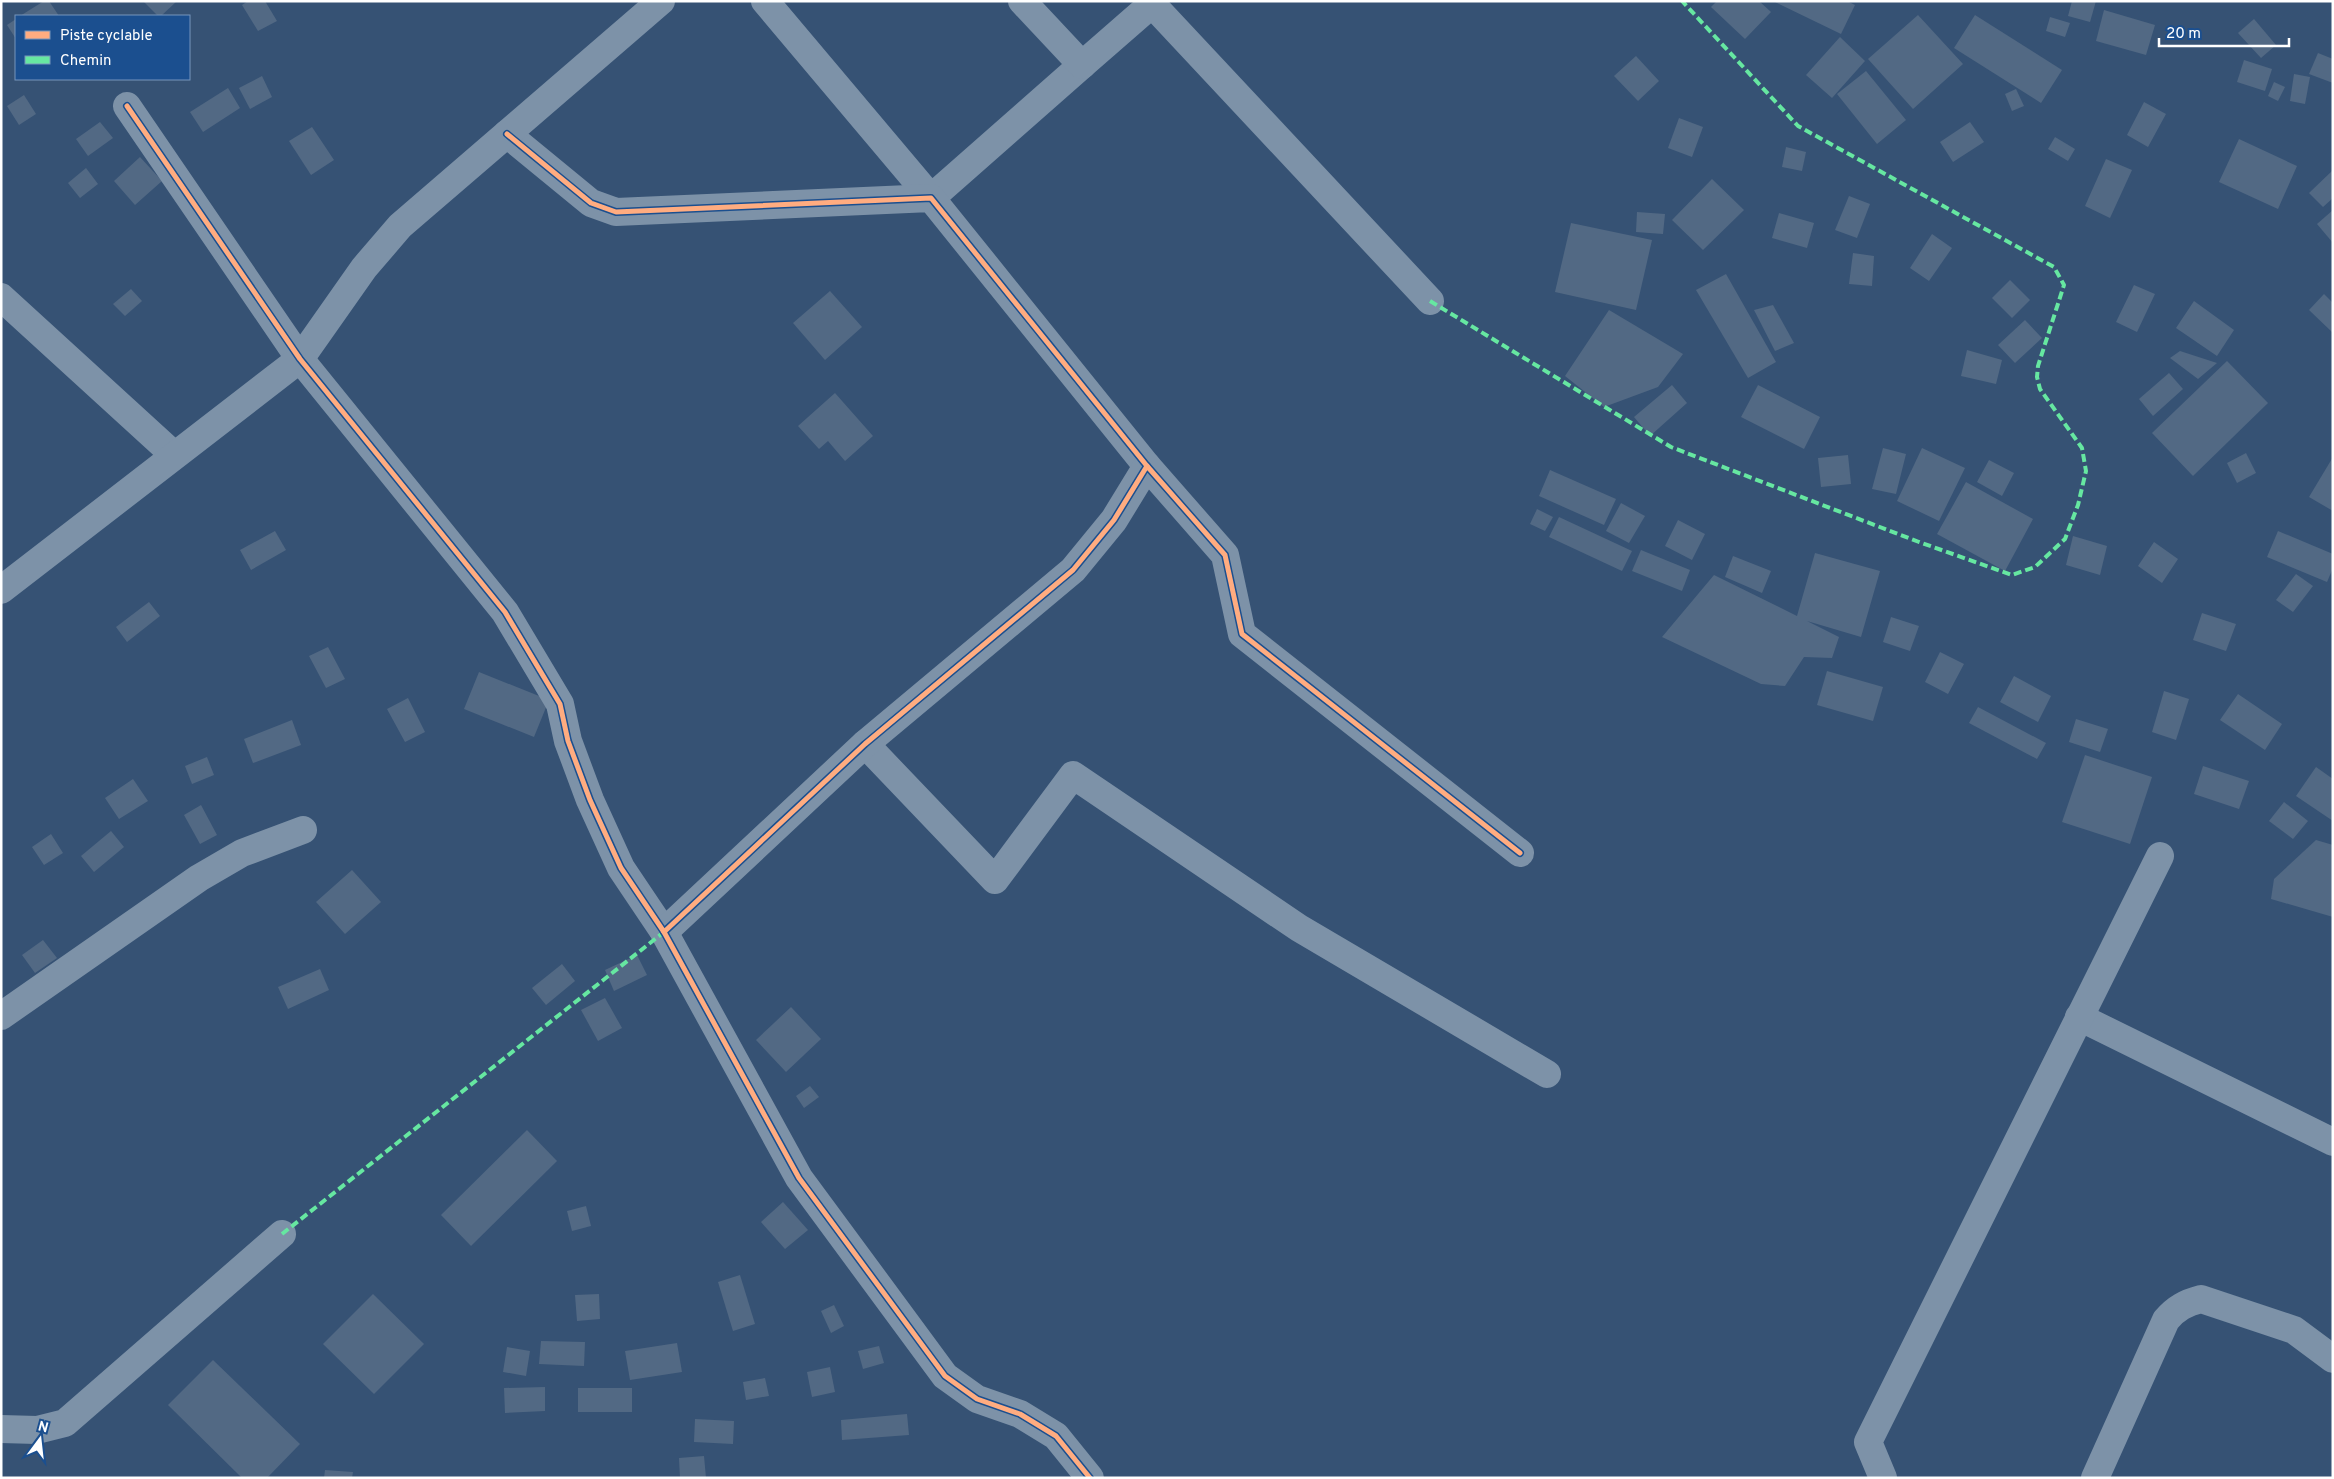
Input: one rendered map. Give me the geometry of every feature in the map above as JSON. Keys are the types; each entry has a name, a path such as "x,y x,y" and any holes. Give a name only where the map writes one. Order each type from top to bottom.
{"street":[{"path":"1,590 300,359 364,268 400,226 661,1"},
{"path":"765,1 931,198 1148,466 1225,555 1242,634 1520,853"},
{"path":"1022,1 1082,65"},
{"path":"507,134 591,203 616,212 931,198 1153,3 1430,300"},
{"path":"127,106 300,359 505,612 560,704 568,741 590,800 621,868 664,932 799,1178 945,1376 977,1399 1020,1414 1056,1436 1090,1478"},
{"path":"1,297 174,455"},
{"path":"664,932 865,744 1073,570 1114,520 1148,466"},
{"path":"865,744 995,880 1074,775 1299,928 1547,1074"},
{"path":"1,1016 199,878 242,853 303,830"},
{"path":"1883,1478 1868,1442 2160,856"},
{"path":"2079,1017 2333,1142"},
{"path":"1,1429 37,1430 65,1423 282,1234"},
{"path":"2095,1478 2166,1320 2175,1309 2188,1302 2201,1299 2294,1330 2333,1360"}],"building":[{"path":"44,1 49,1 58,15 22,15"},
{"path":"143,1 177,1 162,15 157,15"},
{"path":"248,1 265,1 277,21 258,31 242,5"},
{"path":"1717,1 1759,1 1771,12 1745,39 1711,7"},
{"path":"1773,1 1847,1 1855,5 1841,34"},
{"path":"2072,1 2096,1 2090,22 2068,16"},
{"path":"2104,10 2155,25 2146,55 2096,41"},
{"path":"1918,15 1963,64 1913,109 1868,59"},
{"path":"1975,15 2062,70 2041,103 1954,48"},
{"path":"2050,17 2070,23 2065,37 2046,31"},
{"path":"2254,19 2276,45 2261,58 2238,33"},
{"path":"15,20 15,37 7,25"},
{"path":"1840,37 1865,61 1832,98 1806,75"},
{"path":"2318,53 2333,59 2333,83 2309,74"},
{"path":"1636,56 1659,81 1638,101 1614,76"},
{"path":"2244,60 2272,69 2265,91 2237,82"},
{"path":"1866,71 1906,120 1877,144 1837,94"},
{"path":"2294,74 2310,77 2305,104 2290,101"},
{"path":"262,76 272,97 250,109 239,88"},
{"path":"2274,82 2285,87 2278,101 2268,96"},
{"path":"228,88 240,108 203,132 190,112"},
{"path":"2016,89 2024,106 2012,111 2005,94"},
{"path":"24,95 36,114 19,125 7,106"},
{"path":"2144,102 2166,114 2148,147 2127,135"},
{"path":"1679,118 1703,127 1692,157 1668,148"},
{"path":"100,122 113,138 88,156 76,139"},
{"path":"1970,122 1984,142 1953,162 1940,142"},
{"path":"312,127 334,160 311,175 289,141"},
{"path":"2055,137 2075,149 2068,161 2048,149"},
{"path":"2239,139 2297,166 2278,209 2219,182"},
{"path":"1786,147 1806,152 1802,171 1782,167"},
{"path":"140,157 162,181 135,205 114,181"},
{"path":"2106,159 2132,170 2110,218 2085,206"},
{"path":"86,168 98,184 80,198 68,183"},
{"path":"2333,170 2333,198 2323,207 2309,193"},
{"path":"1712,179 1744,210 1703,250 1672,220"},
{"path":"1849,196 1870,204 1857,238 1835,230"},
{"path":"2333,210 2333,243 2317,224"},
{"path":"1637,212 1665,214 1663,234 1636,232"},
{"path":"1779,213 1814,223 1807,248 1772,238"},
{"path":"1571,223 1652,240 1636,310 1555,292"},
{"path":"1932,234 1952,248 1929,281 1910,268"},
{"path":"1853,253 1874,256 1872,286 1849,284"},
{"path":"1726,274 1776,362 1748,378 1696,290"},
{"path":"2010,280 2030,300 2012,318 1992,298"},
{"path":"2134,285 2155,294 2137,332 2116,322"},
{"path":"131,289 142,301 125,316 113,304"},
{"path":"830,291 862,327 825,360 793,323"},
{"path":"2324,294 2333,303 2333,333 2309,310"},
{"path":"2194,301 2234,330 2217,356 2176,328"},
{"path":"1773,305 1794,343 1775,351 1754,310"},
{"path":"1609,310 1683,354 1658,387 1604,407 1565,376"},
{"path":"2025,320 2042,338 2015,363 1998,345"},
{"path":"1967,350 2002,360 1996,384 1961,376"},
{"path":"2180,351 2217,363 2198,379 2170,358"},
{"path":"2227,361 2268,403 2193,476 2152,433"},
{"path":"2169,373 2183,389 2153,416 2139,399"},
{"path":"1672,385 1687,403 1650,436 1634,417"},
{"path":"1758,385 1820,417 1804,449 1741,417"},
{"path":"835,393 873,436 845,461 828,441 819,449 798,426"},
{"path":"1883,448 1906,454 1896,494 1872,489"},
{"path":"1922,448 1965,468 1939,521 1897,501"},
{"path":"2246,453 2256,473 2237,483 2227,463"},
{"path":"1848,455 1851,484 1821,487 1818,458"},
{"path":"2333,457 2333,511 2309,497"},
{"path":"1989,460 2014,473 2002,496 1977,482"},
{"path":"1550,470 1616,499 1604,525 1539,496"},
{"path":"1966,482 2033,519 2005,571 1937,534"},
{"path":"1621,503 1645,516 1629,543 1606,531"},
{"path":"1537,509 1553,517 1545,531 1530,524"},
{"path":"1559,517 1632,551 1622,571 1549,537"},
{"path":"1678,520 1705,534 1692,560 1665,546"},
{"path":"275,531 286,550 251,570 240,550"},
{"path":"2278,531 2333,554 2333,568 2327,582 2267,557"},
{"path":"2073,536 2107,546 2100,575 2066,565"},
{"path":"2154,542 2178,559 2162,583 2138,566"},
{"path":"1641,550 1690,570 1682,591 1632,571"},
{"path":"1815,553 1880,571 1861,637 1807,621 1839,637 1832,658 1804,657 1785,686 1761,684 1662,637 1714,575 1797,616"},
{"path":"1733,556 1771,571 1762,593 1725,577"},
{"path":"2296,574 2313,586 2293,612 2276,600"},
{"path":"149,602 160,616 127,642 116,627"},
{"path":"2202,613 2236,624 2226,651 2193,640"},
{"path":"1891,617 1919,626 1910,651 1883,642"},
{"path":"328,647 345,679 326,688 309,656"},
{"path":"1940,652 1964,664 1948,694 1925,682"},
{"path":"1827,671 1883,687 1873,721 1817,705"},
{"path":"479,672 549,700 534,737 464,709"},
{"path":"2014,676 2051,696 2038,722 2000,702"},
{"path":"2164,691 2189,699 2176,740 2152,732"},
{"path":"2238,694 2282,724 2265,750 2220,720"},
{"path":"408,698 425,732 405,742 387,709"},
{"path":"1978,707 2046,743 2037,759 1969,723"},
{"path":"2076,719 2108,729 2100,752 2069,742"},
{"path":"292,720 301,745 253,763 244,739"},
{"path":"2085,755 2152,777 2130,844 2062,822"},
{"path":"207,757 214,775 192,784 185,766"},
{"path":"2203,766 2249,781 2239,809 2194,794"},
{"path":"2316,767 2333,779 2333,821 2296,796"},
{"path":"133,779 148,801 119,819 105,798"},
{"path":"2284,802 2308,821 2293,839 2269,821"},
{"path":"201,805 217,835 200,844 184,815"},
{"path":"111,831 124,847 94,872 81,856"},
{"path":"51,834 63,853 44,865 32,847"},
{"path":"2316,840 2333,845 2333,917 2271,899 2274,879"},
{"path":"352,870 381,902 345,934 316,902"},
{"path":"43,940 57,958 35,973 22,955"},
{"path":"637,955 647,975 614,991 605,970"},
{"path":"562,964 575,981 546,1005 532,988"},
{"path":"320,969 329,990 288,1009 278,987"},
{"path":"605,998 622,1028 598,1041 581,1010"},
{"path":"791,1007 821,1039 786,1072 756,1040"},
{"path":"810,1086 819,1097 804,1108 796,1096"},
{"path":"527,1130 557,1161 471,1246 441,1215"},
{"path":"783,1202 808,1230 785,1249 761,1222"},
{"path":"586,1206 591,1226 572,1231 567,1211"},
{"path":"740,1275 755,1324 733,1331 718,1282"},
{"path":"373,1294 424,1344 374,1394 323,1344"},
{"path":"599,1294 600,1319 577,1321 575,1295"},
{"path":"834,1305 844,1326 831,1333 821,1311"},
{"path":"541,1341 585,1342 584,1366 539,1364"},
{"path":"677,1343 682,1372 630,1380 625,1351"},
{"path":"879,1346 884,1363 863,1369 858,1351"},
{"path":"507,1347 530,1351 526,1376 503,1372"},
{"path":"213,1360 300,1444 267,1478 242,1478 168,1405"},
{"path":"830,1367 835,1392 812,1397 807,1372"},
{"path":"765,1378 769,1396 746,1400 743,1382"},
{"path":"545,1387 545,1411 505,1413 504,1388"},
{"path":"578,1388 632,1388 632,1412 578,1412"},
{"path":"907,1414 909,1435 842,1440 841,1420"},
{"path":"695,1419 734,1421 733,1444 694,1442"},
{"path":"704,1456 706,1478 680,1478 679,1458"},
{"path":"325,1470 353,1472 352,1478 324,1478"}],"marked path":[{"path":"1430,301 1671,447 1919,542 2012,575 2035,567 2065,539 2078,505 2086,471 2082,448 2040,389 2037,377 2038,366 2064,285 2054,267 1798,126 1682,1"},
{"path":"282,1234 664,932"}],"cycle path":[{"path":"127,106 300,359 505,612 560,704 568,741 590,800 621,868 664,932 799,1178 945,1376 977,1399 1020,1414 1056,1436 1090,1478"},
{"path":"507,134 591,203 616,212 931,198 1147,466"},
{"path":"664,932 865,744 1073,570 1114,520 1147,466 1225,555 1242,634 1520,853"}]}
